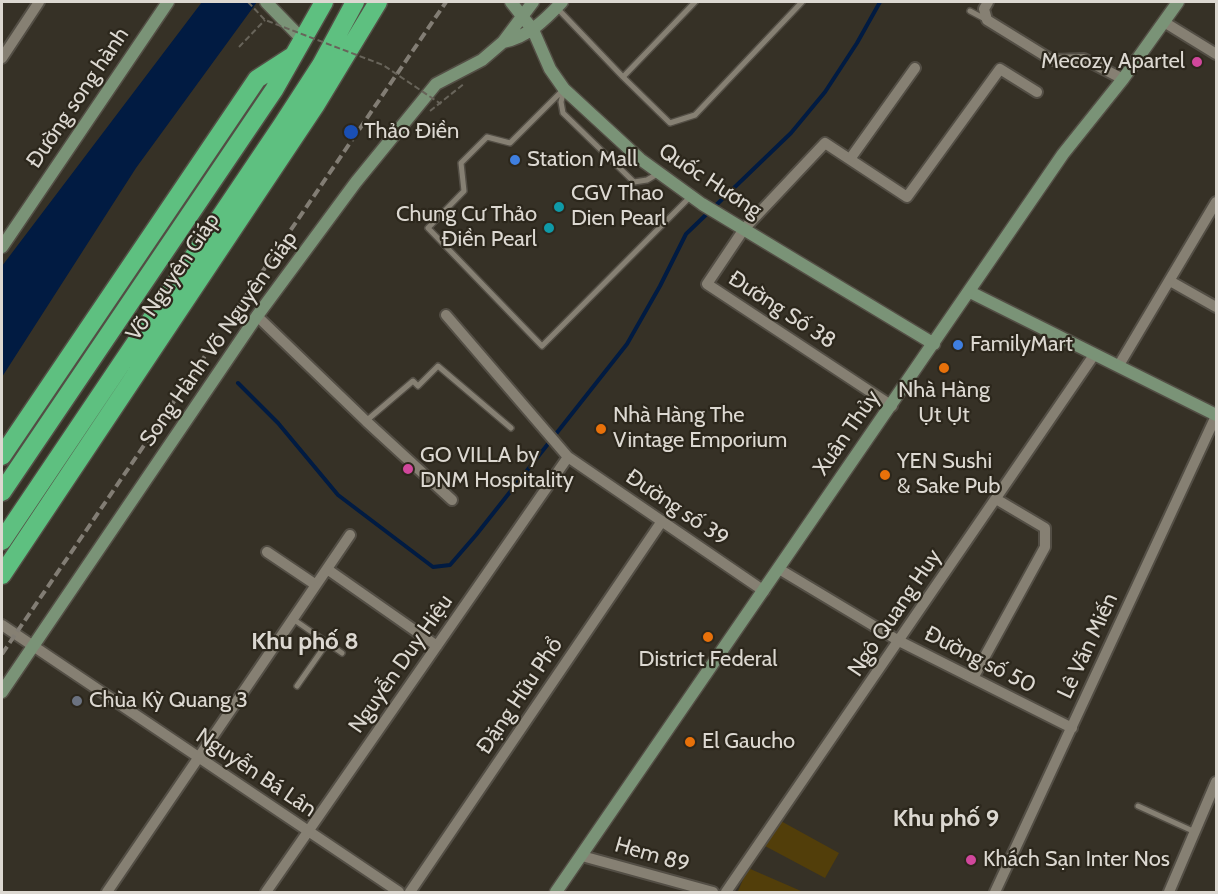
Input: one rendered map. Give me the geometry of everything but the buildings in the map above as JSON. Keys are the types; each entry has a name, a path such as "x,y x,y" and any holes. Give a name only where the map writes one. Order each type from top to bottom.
{"highway":[{"name":"Võ Nguyên Giáp","path":"2,492 274,90 324,2"},
{"name":"Võ Nguyên Giáp","path":"2,541 282,125 321,65 355,2"},
{"name":"Võ Nguyên Giáp","path":"2,574 283,155 378,2"},
{"name":"Võ Nguyên Giáp","path":"2,456 257,79 298,47"}],"street":[{"path":"2,58 39,2"},
{"name":"Đường song hành","path":"2,248 168,2"},
{"path":"266,2 298,47"},
{"name":"Quốc Hương","path":"511,2 533,30 550,69 564,89 640,159 690,197 934,344"},
{"name":"Song Hành Võ Nguyên Giáp","path":"2,692 257,316 356,182 436,84 482,60 503,42 533,2"},
{"path":"988,2 984,9 987,20 1052,60 1084,59 1123,79"},
{"name":"Xuân Thủy","path":"556,892 1063,154 1123,79 1178,2"},
{"name":"Song Hành Võ Nguyên Giáp","path":"503,42 533,30 559,4"},
{"path":"1164,22 1216,54"},
{"path":"850,159 915,68"},
{"path":"744,229 825,143 907,197 1000,69 1037,92"},
{"path":"1119,365 1216,202"},
{"name":"Đường Số 38","path":"744,229 707,284 892,406"},
{"path":"1170,281 1216,307"},
{"path":"970,292 1216,415"},
{"name":"Đường số 39","path":"446,315 568,457 764,591"},
{"path":"257,316 452,500"},
{"name":"Ngô Quang Huy","path":"726,892 1094,355"},
{"name":"Lê Văn Miến","path":"995,892 1216,415"},
{"name":"Nguyễn Duy Hiệu","path":"266,892 568,457"},
{"path":"973,678 1045,547 1045,528 996,499"},
{"name":"Đặng Hữu Phổ","path":"410,892 662,521"},
{"path":"107,892 350,535"},
{"path":"267,552 316,585"},
{"path":"327,569 437,646"},
{"name":"Đường số 50","path":"779,569 899,641 1072,728"},
{"name":"Nguyễn Bá Lân","path":"2,625 399,892"},
{"path":"1169,892 1216,782"},
{"name":"Hem 89","path":"582,856 713,892"}],"lane":[{"path":"623,77 695,2"},
{"path":"559,4 623,77 670,123 695,115 802,2"},
{"path":"970,11 987,20"},
{"path":"564,89 561,102 562,113 634,182 647,180 659,173"},
{"path":"564,89 510,143 487,136 461,164 464,191 428,228 542,346 690,197"},
{"path":"366,421 413,381 418,386 438,366 511,428"},
{"path":"293,619 342,653"},
{"path":"297,686 327,643"},
{"path":"1138,806 1195,832"}],"path":[{"path":"248,2 265,20 384,65 441,104 465,83"},
{"path":"239,47 265,20"}],"shaded area":[{"path":"779,820 839,853 825,878 765,846"},
{"path":"748,868 801,891 801,892 738,891"}],"water":[{"path":"202,2 257,2 136,168 2,377 2,266"}],"waterway":[{"path":"238,383 278,423 338,495 433,567 450,565 627,344 686,234 791,133 825,92 880,2"}],"railway":[{"path":"2,654 446,2"}],"place":[{"name":"Mecozy Apartel","path":"1197,62"},
{"name":"Thảo Điền","path":"351,132"},
{"name":"Station Mall","path":"515,160"},
{"name":"CGV Thao Dien Pearl","path":"559,207"},
{"name":"Chung Cư Thảo Điền Pearl","path":"549,228"},
{"name":"FamilyMart","path":"958,345"},
{"name":"Nhà Hàng Ụt Ụt","path":"944,368"},
{"name":"Nhà Hàng The Vintage Emporium","path":"601,429"},
{"name":"GO VILLA by DNM Hospitality","path":"408,469"},
{"name":"YEN Sushi & Sake Pub","path":"885,475"},
{"name":"District Federal","path":"708,637"},
{"name":"Chùa Kỳ Quang 3","path":"77,701"},
{"name":"El Gaucho","path":"690,742"},
{"name":"Khách Sạn Inter Nos","path":"971,860"}],"district":[{"name":"Khu phố 8","path":"305,642"},
{"name":"Khu phố 9","path":"946,819"}]}
